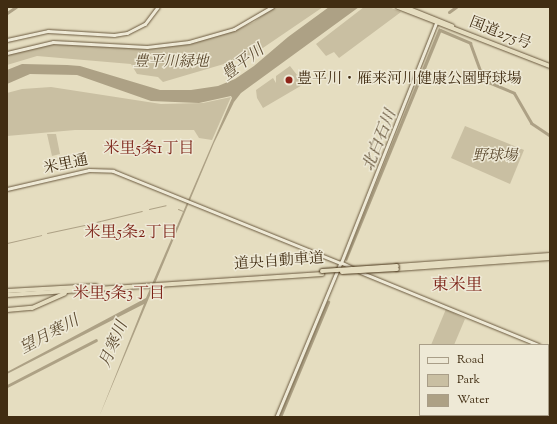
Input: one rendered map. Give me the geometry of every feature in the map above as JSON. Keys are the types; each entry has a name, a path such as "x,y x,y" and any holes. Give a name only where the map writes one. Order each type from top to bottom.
{"highway":[{"name":"国道275号","path":"398,7 430,18"},
{"name":"国道275号","path":"405,7 437,21 550,64"},
{"name":"道央自動車道","path":"397,267 550,255"},
{"name":"道央自動車道","path":"8,293 550,258"},
{"path":"7,310 32,308 70,290"}],"street":[{"path":"7,40 48,31 114,35 126,33 145,24 158,7"},
{"path":"7,53 42,43 147,47 189,42 234,29 272,7"},
{"path":"277,417 341,263 437,21"},
{"name":"米里通","path":"7,189 97,169 113,171 196,203 537,344"}],"green space":[{"name":"豊平川緑地","path":"274,7 323,7 251,56 163,82 158,77 137,74 131,64 37,56 7,65 7,54 42,44 133,47 186,44 234,31 254,22"},
{"path":"364,7 389,7 401,12 339,58 334,52 326,56 316,44"},
{"path":"290,66 304,84 263,108 257,98 256,90 273,78 276,83 276,76"},
{"name":"豊平川緑地","path":"51,87 161,104 203,103 231,97 212,140 199,138 194,130 75,130 7,136 7,93 22,89"},
{"name":"野球場","path":"465,126 524,150 510,184 451,158"},
{"path":"47,134 56,134 60,154 52,156"},
{"path":"446,309 465,319 454,344 431,344"}],"water":[{"name":"豊平川","path":"329,7 359,7 241,93 234,102 214,143 99,417 144,304 7,374 7,372 146,298 232,98 231,96 199,103 151,101 77,75 30,74 7,84 7,70 22,64 67,65 80,66 160,90 191,90 218,86 235,79 254,66 288,37"},
{"path":"439,28 442,30 347,261 345,260"}],"waterway":[{"path":"7,13 16,7"},
{"path":"449,12 456,7"},
{"path":"440,30 470,43 481,74 486,81 514,93 531,123 550,136"},
{"path":"149,209 166,205"},
{"name":"月寒川","path":"178,209 183,211"},
{"path":"96,222 142,211"},
{"path":"47,233 89,224"},
{"path":"7,243 41,235"},
{"name":"北白石川","path":"280,417 328,302"},
{"path":"7,386 96,340"}],"place":[{"name":"豊平川・雁来河川健康公園野球場","path":"289,80"}],"district":[{"name":"米里5条1丁目","path":"149,150"},
{"name":"米里5条2丁目","path":"131,234"},
{"name":"東米里","path":"457,287"},
{"name":"米里5条3丁目","path":"119,295"}],"water label":[{"name":"望月寒川","path":"50,336"}]}
